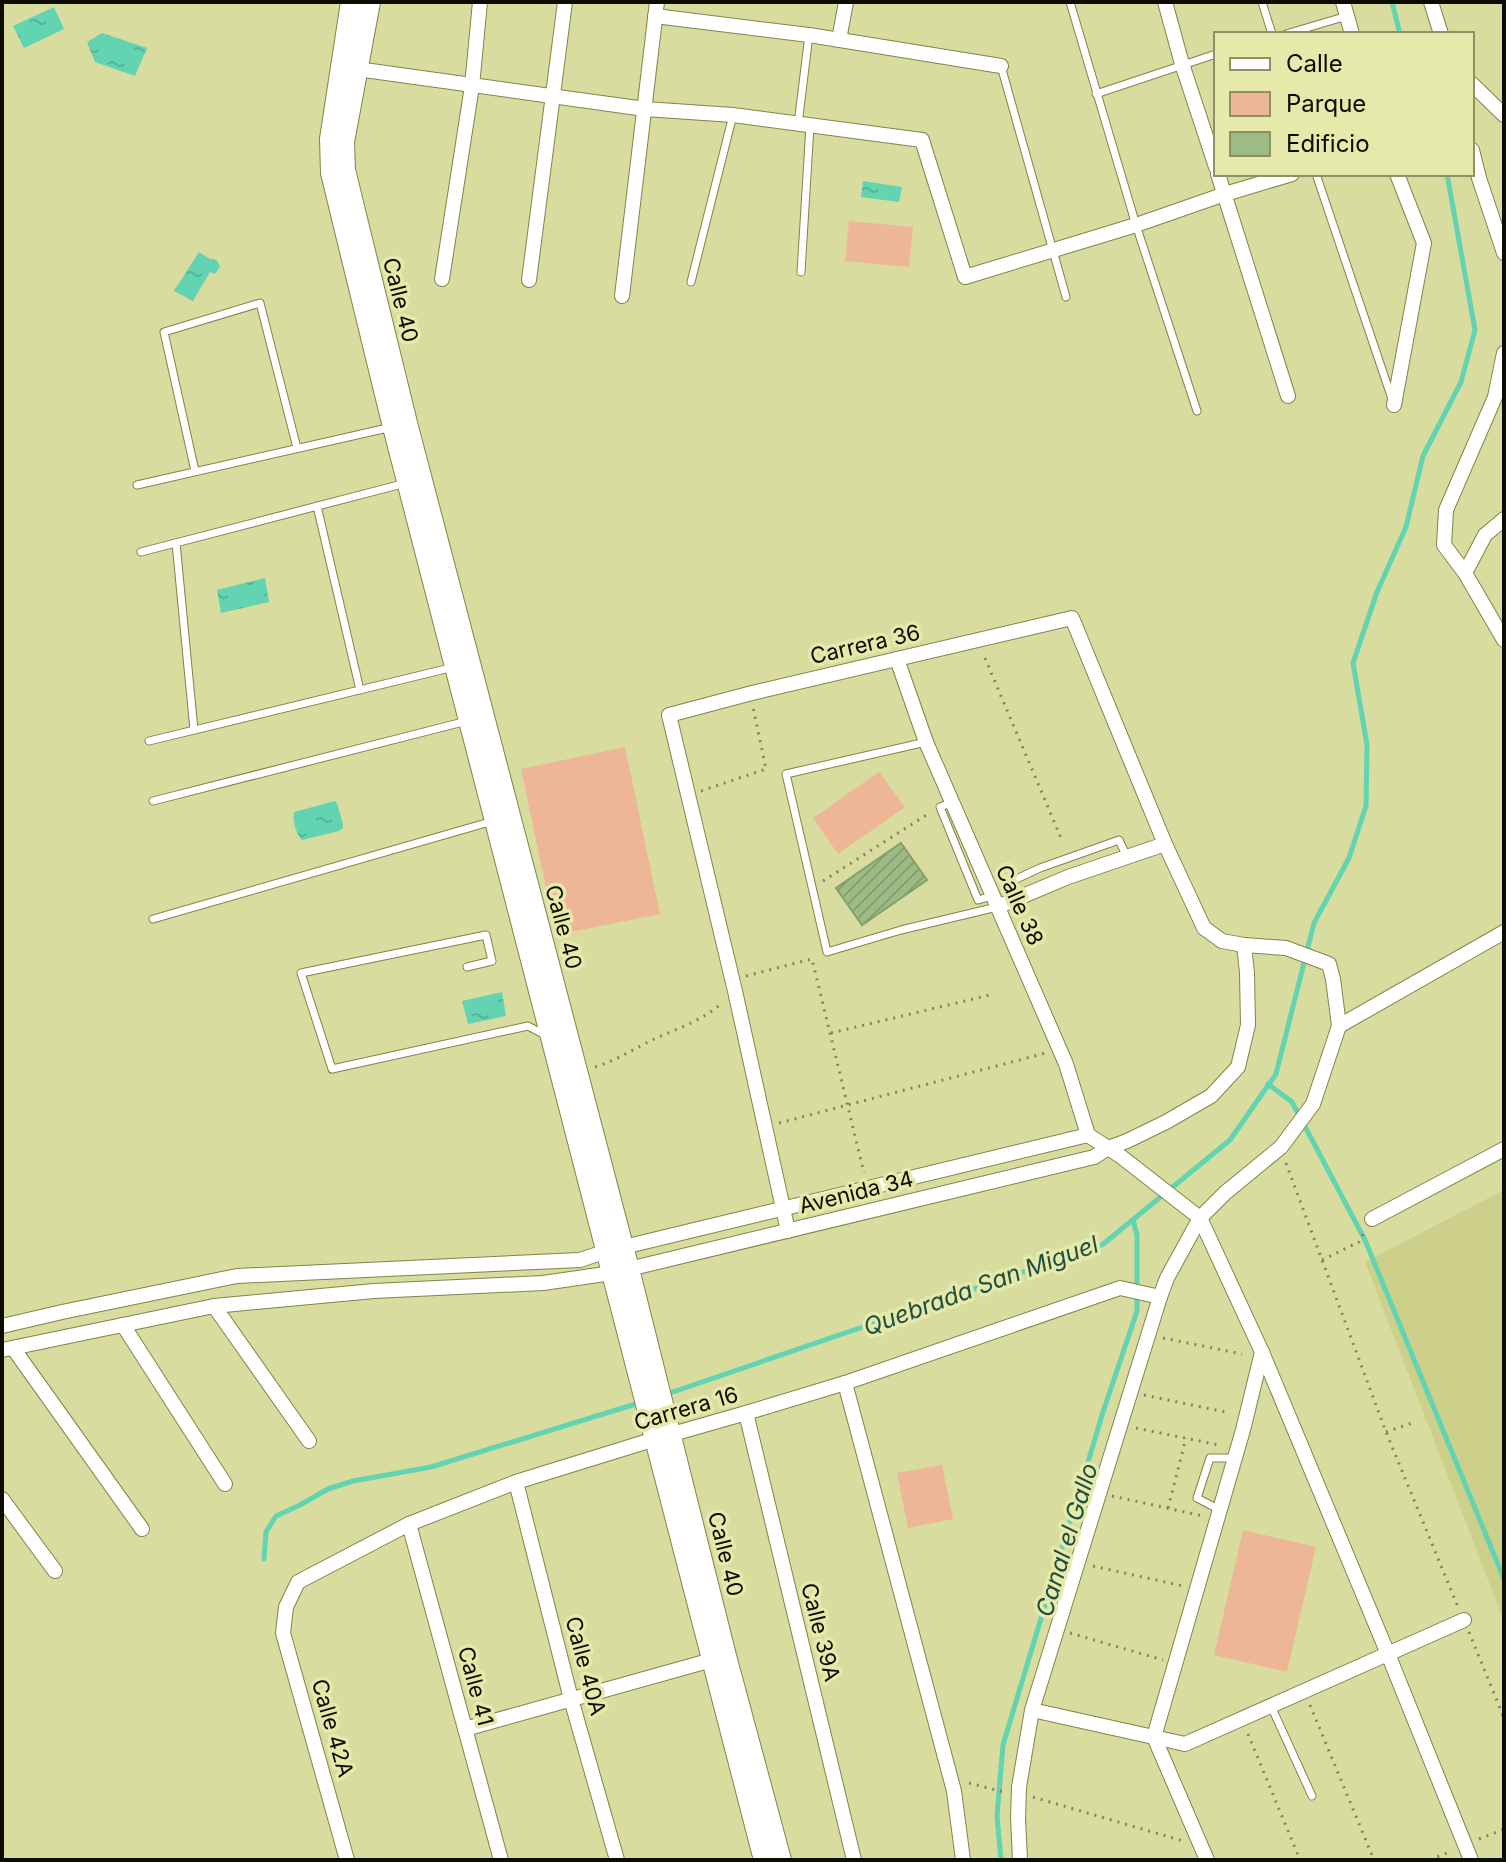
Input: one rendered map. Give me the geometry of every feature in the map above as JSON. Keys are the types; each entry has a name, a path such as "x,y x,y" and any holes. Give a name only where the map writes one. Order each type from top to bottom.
{"main road":[{"name":"Calle 40","path":"351,2 330,139 331,173 621,1271 719,1658 764,1860"},
{"name":"Calle 40","path":"370,2 344,142 345,170 400,425 409,482 463,665"},
{"name":"Calle 40","path":"477,719 495,821 522,894"},
{"name":"Calle 40","path":"719,1658 781,1860"}],"street":[{"path":"442,279 472,86 480,2"},
{"path":"529,280 565,2"},
{"path":"839,40 846,2"},
{"path":"1165,2 1214,161"},
{"path":"1431,2 1440,32"},
{"path":"622,296 656,9 1001,66"},
{"path":"1345,9 1351,32"},
{"path":"357,69 645,109 733,115 922,140 965,277 1285,176"},
{"path":"1474,86 1504,115"},
{"path":"1474,158 1504,253"},
{"path":"1219,176 1288,396"},
{"path":"1394,405 1424,243 1398,176"},
{"path":"1504,353 1495,397 1446,510 1444,545 1465,573 1504,640"},
{"path":"1465,573 1485,535 1504,519"},
{"name":"Carrera 36","path":"738,984 669,715 1072,618 1165,844"},
{"name":"Calle 38","path":"897,659 951,803 1066,1064 1088,1135"},
{"path":"995,902 1017,900 1068,877 1165,844 1204,928 1222,941 1286,948 1329,964 1339,1026 1310,1107 1283,1145 1196,1214 1167,1278 1153,1295 1032,1710 1019,1787 1020,1860"},
{"path":"1339,1026 1504,932"},
{"name":"Avenida 34","path":"8,1349 214,1306 374,1291 543,1283 621,1271 1114,1152 1127,1141 1211,1096 1238,1067 1248,1025 1244,945"},
{"path":"738,984 788,1231"},
{"path":"1088,1135 1196,1214 1262,1352 1388,1654 1460,1847 1471,1860"},
{"name":"Avenida 34","path":"2,1326 237,1276 580,1260 1088,1135"},
{"path":"1369,1224 1504,1149"},
{"name":"Carrera 16","path":"286,1607 298,1582 409,1524 516,1482 661,1430 746,1413 845,1383 1120,1288 1153,1295"},
{"path":"214,1306 309,1441"},
{"path":"123,1325 225,1484"},
{"path":"8,1349 142,1529"},
{"path":"1207,1860 1154,1737 1213,1513 1235,1458 1262,1352"},
{"path":"845,1383 954,1791 963,1860"},
{"name":"Calle 39A","path":"746,1413 854,1860"},
{"name":"Calle 40A","path":"516,1482 571,1699 617,1860"},
{"path":"2,1499 55,1571"},
{"name":"Calle 41","path":"409,1524 501,1860"},
{"name":"Calle 42A","path":"286,1607 283,1633 347,1860"},
{"path":"1032,1710 1185,1744 1464,1620"},
{"path":"465,1729 719,1658"}],"lane":[{"path":"1070,2 1136,225 1197,411"},
{"path":"1262,2 1271,32"},
{"path":"1291,32 1345,9"},
{"path":"801,272 809,35"},
{"path":"1096,94 1214,55"},
{"path":"1001,66 1066,297"},
{"path":"691,282 733,115"},
{"path":"1317,176 1394,405"},
{"path":"195,471 164,332 260,303 297,448"},
{"path":"137,485 400,425"},
{"path":"141,552 409,482"},
{"path":"317,506 360,690"},
{"path":"176,543 194,730"},
{"path":"149,741 463,665"},
{"path":"153,801 477,719"},
{"path":"926,742 786,774 827,952 995,902"},
{"path":"153,919 495,821"},
{"path":"467,967 492,961 486,935 301,973 332,1069 528,1026 559,1036"},
{"path":"1213,1513 1197,1498 1210,1458 1235,1458"},
{"path":"1271,1706 1312,1796"}],"path":[{"path":"985,658 1061,838"},
{"path":"698,792 766,769 752,703"},
{"path":"823,881 932,811"},
{"path":"568,1075 616,1060 712,1013 738,984 812,959 865,1181"},
{"path":"831,1033 994,994"},
{"path":"775,1124 1046,1053"},
{"path":"1283,1145 1386,1432 1504,1718"},
{"path":"1322,1260 1359,1242 1369,1224"},
{"path":"1159,1337 1242,1354"},
{"path":"1142,1394 1230,1413"},
{"path":"1386,1432 1412,1423"},
{"path":"1131,1427 1223,1446"},
{"path":"1168,1508 1186,1438"},
{"path":"1108,1495 1168,1508 1213,1513"},
{"path":"1088,1565 1187,1586"},
{"path":"1069,1633 1166,1661"},
{"path":"1309,1702 1374,1860"},
{"path":"1247,1732 1300,1860"},
{"path":"965,1782 1008,1793"},
{"path":"1026,1795 1191,1843"},
{"path":"1430,1860 1504,1829"}],"shaded area":[{"path":"1504,1190 1504,1621 1365,1262"}],"green space":[{"path":"849,221 913,227 909,267 845,261"},
{"path":"625,747 660,914 556,935 521,769"},
{"path":"879,772 905,807 838,854 813,818"},
{"path":"942,1465 953,1519 908,1528 897,1473"},
{"path":"1243,1530 1316,1547 1287,1672 1214,1655"}],"water":[{"path":"54,7 64,29 24,48 13,26"},
{"path":"102,33 147,48 135,76 95,62 87,42"},
{"path":"863,181 902,187 899,202 861,197"},
{"path":"199,252 217,260 220,267 215,274 210,272 193,301 174,291"},
{"path":"265,578 269,602 221,613 217,590"},
{"path":"335,801 343,828 302,840 295,827 294,812"},
{"path":"502,992 506,1016 468,1024 462,1001"}],"building":[{"path":"901,843 927,880 862,925 836,888"}],"waterway":[{"name":"Quebrada San Miguel","path":"1392,2 1400,32"},
{"name":"Quebrada San Miguel","path":"667,1394 1102,1245 1230,1140 1276,1074 1314,923 1349,858 1366,806 1367,745 1353,663 1377,592 1406,527 1423,456 1461,382 1475,330 1447,176"},
{"path":"1268,1084 1292,1102 1365,1240 1504,1579"},
{"name":"Canal el Gallo","path":"1001,1860 997,1816 1003,1745 1103,1412 1137,1311 1137,1235 1133,1220"},
{"name":"Quebrada San Miguel","path":"264,1559 266,1532 276,1516 328,1489 353,1481 431,1467 642,1402"}]}
